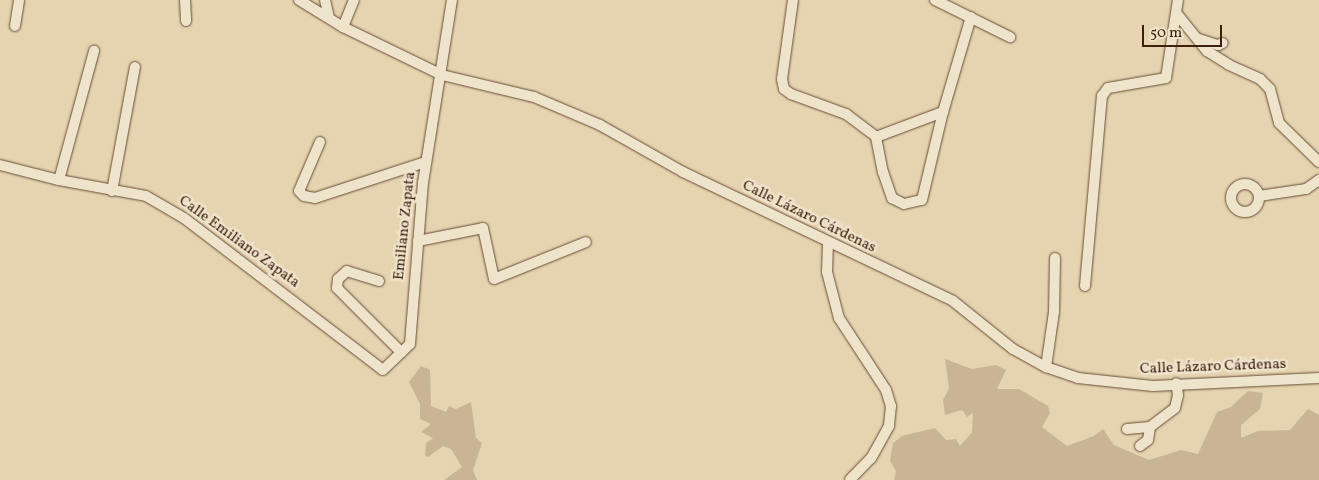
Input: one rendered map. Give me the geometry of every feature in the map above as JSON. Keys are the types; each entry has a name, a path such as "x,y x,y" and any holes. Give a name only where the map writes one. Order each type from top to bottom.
{"street":[{"path":"16,26 19,0"},
{"path":"185,0 186,21"},
{"name":"Calle Lázaro Cárdenas","path":"299,0 343,27 442,75 534,97 600,124 683,172 828,243 953,301 1013,349 1046,367 1078,378 1153,386 1319,378"},
{"path":"325,0 329,17"},
{"path":"343,27 354,0"},
{"name":"Emiliano Zapata","path":"383,370 410,344 426,162 442,75 452,0"},
{"path":"793,0 782,79 784,89 791,94 846,114 876,137 883,172 892,198 904,204 915,204 922,200 942,112 971,17"},
{"path":"935,0 1010,37"},
{"path":"1085,286 1102,96 1108,88 1166,78 1178,0"},
{"path":"1177,14 1191,35 1229,66 1249,73 1265,84 1274,101 1279,123 1319,162"},
{"path":"1191,35 1205,43 1223,43"},
{"path":"59,180 94,51"},
{"path":"112,190 135,66"},
{"path":"876,137 942,112"},
{"path":"320,142 299,191 304,196 316,198 426,162"},
{"name":"Calle Emiliano Zapata","path":"0,165 59,180 146,196 184,218 383,370"},
{"path":"1259,196 1306,189 1319,180"},
{"path":"418,241 484,228 494,279 586,242"},
{"path":"828,243 827,272 839,318 886,390 891,406 889,426 871,458 850,480"},
{"path":"1046,367 1054,312 1055,258"},
{"path":"379,281 347,271 338,279 337,288 401,352"},
{"path":"1127,429 1150,427 1174,408 1178,395 1176,384"},
{"path":"1140,446 1148,440 1150,427"}],"shaded area":[{"path":"945,359 972,369 996,365 1006,370 997,389 1019,389 1048,406 1050,413 1042,427 1067,446 1094,436 1103,429 1114,445 1149,460 1181,450 1198,454 1217,412 1231,407 1248,391 1263,393 1260,409 1241,425 1241,438 1258,431 1290,430 1308,409 1319,415 1319,480 894,480 896,471 890,461 893,443 902,436 935,428 946,440 956,439 960,446 972,432 973,413 967,417 962,410 945,415 943,400 949,388"},
{"path":"421,366 430,370 431,406 446,412 449,406 456,409 471,402 476,438 482,443 473,470 477,480 444,480 462,467 451,449 443,446 428,457 425,456 426,443 433,438 421,432 431,424 420,419 420,404 409,382"}]}
